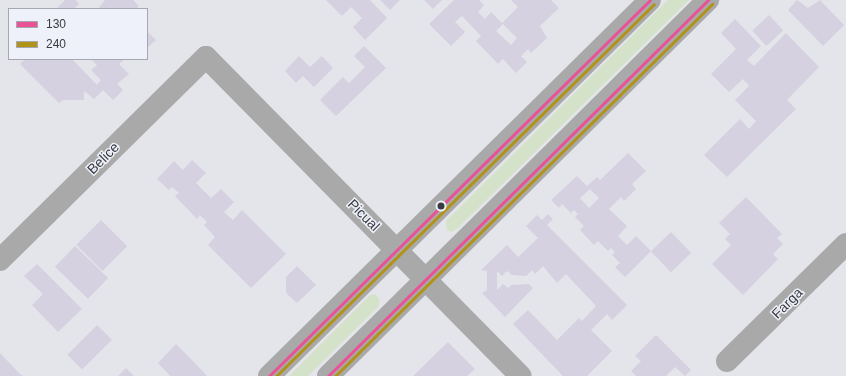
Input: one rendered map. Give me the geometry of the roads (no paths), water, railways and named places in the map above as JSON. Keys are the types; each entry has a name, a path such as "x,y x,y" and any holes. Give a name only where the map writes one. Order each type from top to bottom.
{"street":[{"path":"270,376 650,0"},
{"path":"328,376 708,0"},
{"name":"Picual","path":"206,57 398,249 521,376"},
{"name":"Belice","path":"0,260 206,57"},
{"name":"Farga","path":"727,361 846,244"}]}
